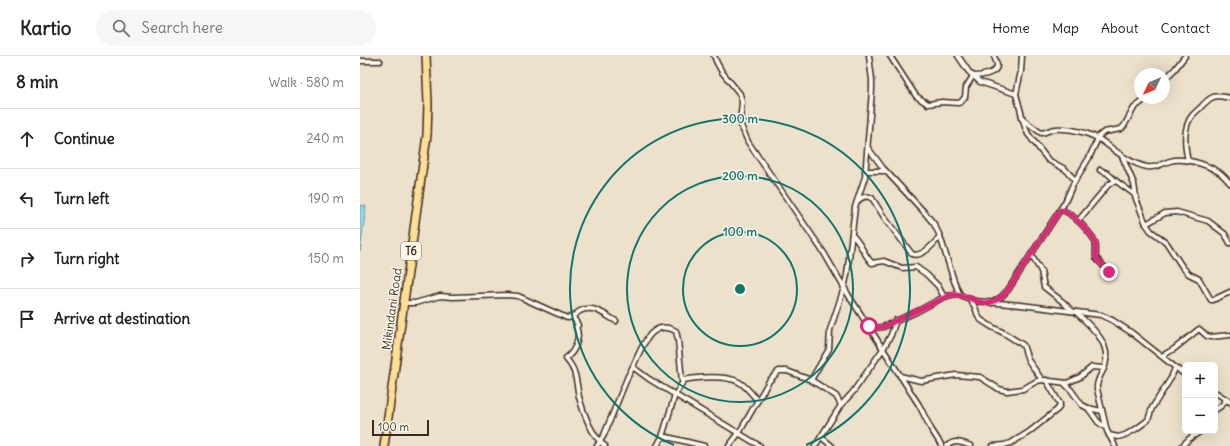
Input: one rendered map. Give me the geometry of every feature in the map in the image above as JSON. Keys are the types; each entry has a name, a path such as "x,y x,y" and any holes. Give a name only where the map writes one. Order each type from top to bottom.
{"highway":[{"name":"Mikindani Road","path":"384,446 427,135 428,103 426,56"}],"street":[{"path":"714,56 722,72 740,94 742,102 740,123 755,154 813,235 844,288 919,406 942,446"},
{"path":"811,380 829,349 830,330 844,288 849,266 856,202 866,171 872,80 869,56"},
{"path":"890,56 917,97 928,104 942,102 958,104 961,102 965,97 966,87 974,76 986,74 995,70 997,65 994,56"},
{"path":"958,56 974,76 982,83 1016,94"},
{"path":"1022,56 1021,71 1016,94 1028,134 1046,158 1060,165 1075,180"},
{"path":"1170,74 1185,56"},
{"path":"360,61 380,61"},
{"path":"1188,161 1186,152 1186,134 1191,117 1209,98 1219,95 1230,98"},
{"path":"991,303 1001,297 1008,290 1060,210 1075,180 1089,158 1098,136 1102,133 1121,129 1134,108 1139,104"},
{"path":"1022,118 1041,133 1054,128 1077,131 1098,139 1122,156 1142,166 1150,167 1177,160 1188,161 1218,171 1230,183"},
{"path":"868,148 885,170 934,224 940,236 960,295"},
{"path":"1122,156 1134,184 1136,197 1146,224 1155,235 1166,242 1185,271 1199,279 1211,300 1230,292"},
{"path":"866,171 885,170"},
{"path":"1100,170 1108,173 1136,197"},
{"path":"1078,221 1109,184 1116,181"},
{"path":"856,202 863,197 872,198 895,233 915,256 932,245 940,236"},
{"path":"1060,210 1067,211 1078,221 1094,240 1096,246 1095,255 1097,260 1109,272"},
{"path":"1146,224 1165,213 1177,212 1208,221 1225,234 1230,243"},
{"path":"852,235 859,241 862,249 872,263 884,260 902,268 916,268 936,284 944,297"},
{"path":"1031,254 1041,271 1044,287 1074,312 1104,343 1106,360 1104,368 1096,384 1105,427 1115,446"},
{"path":"404,303 416,303 440,296 454,297 507,295 518,296 567,318 583,310 592,309 597,310 616,321"},
{"path":"869,326 874,328 883,327 950,295 960,295 975,301 1013,304 1101,315 1128,330 1182,373"},
{"path":"970,299 974,304 981,320 1023,346 1028,360 1060,404 1058,409 1029,432 1004,445 993,446"},
{"path":"573,316 578,325 576,327 578,329 577,340 575,349 566,358 575,370 587,420 599,441 605,446"},
{"path":"815,446 842,405 883,349 891,335 896,320"},
{"path":"597,446 599,441 604,436 628,376 634,368 648,336 659,328 674,330 676,332 682,381 675,395 662,437 657,446"},
{"path":"1162,356 1174,349 1199,329 1210,337 1230,335"},
{"path":"900,376 921,381 950,375 980,377 999,389 1007,391 1023,389 1037,381 1044,380 1069,383 1092,367 1104,368"},
{"path":"634,368 649,379 760,446"},
{"path":"1109,435 1118,437 1125,435 1148,420 1152,408 1171,378 1175,368"},
{"path":"729,446 739,433 769,381 779,371 787,371 811,380 818,386 836,396 842,405"},
{"path":"682,381 698,378 728,378 740,382 757,400"},
{"path":"1064,383 1080,403 1088,408 1102,411"},
{"path":"1218,394 1228,400 1218,408"},
{"path":"1088,408 1098,422 1105,427"},
{"path":"1182,446 1197,434"},
{"path":"662,437 704,446"},
{"path":"821,437 832,446"},
{"path":"947,446 952,442 956,442 971,446"}],"water":[{"path":"360,205 366,206 360,252"}],"route":[{"path":"869,326 874,328 886,326 950,295 955,294 975,301 991,303 997,300 1008,290 1060,210 1064,209 1078,221 1094,240 1096,246 1096,258 1109,272"}]}
